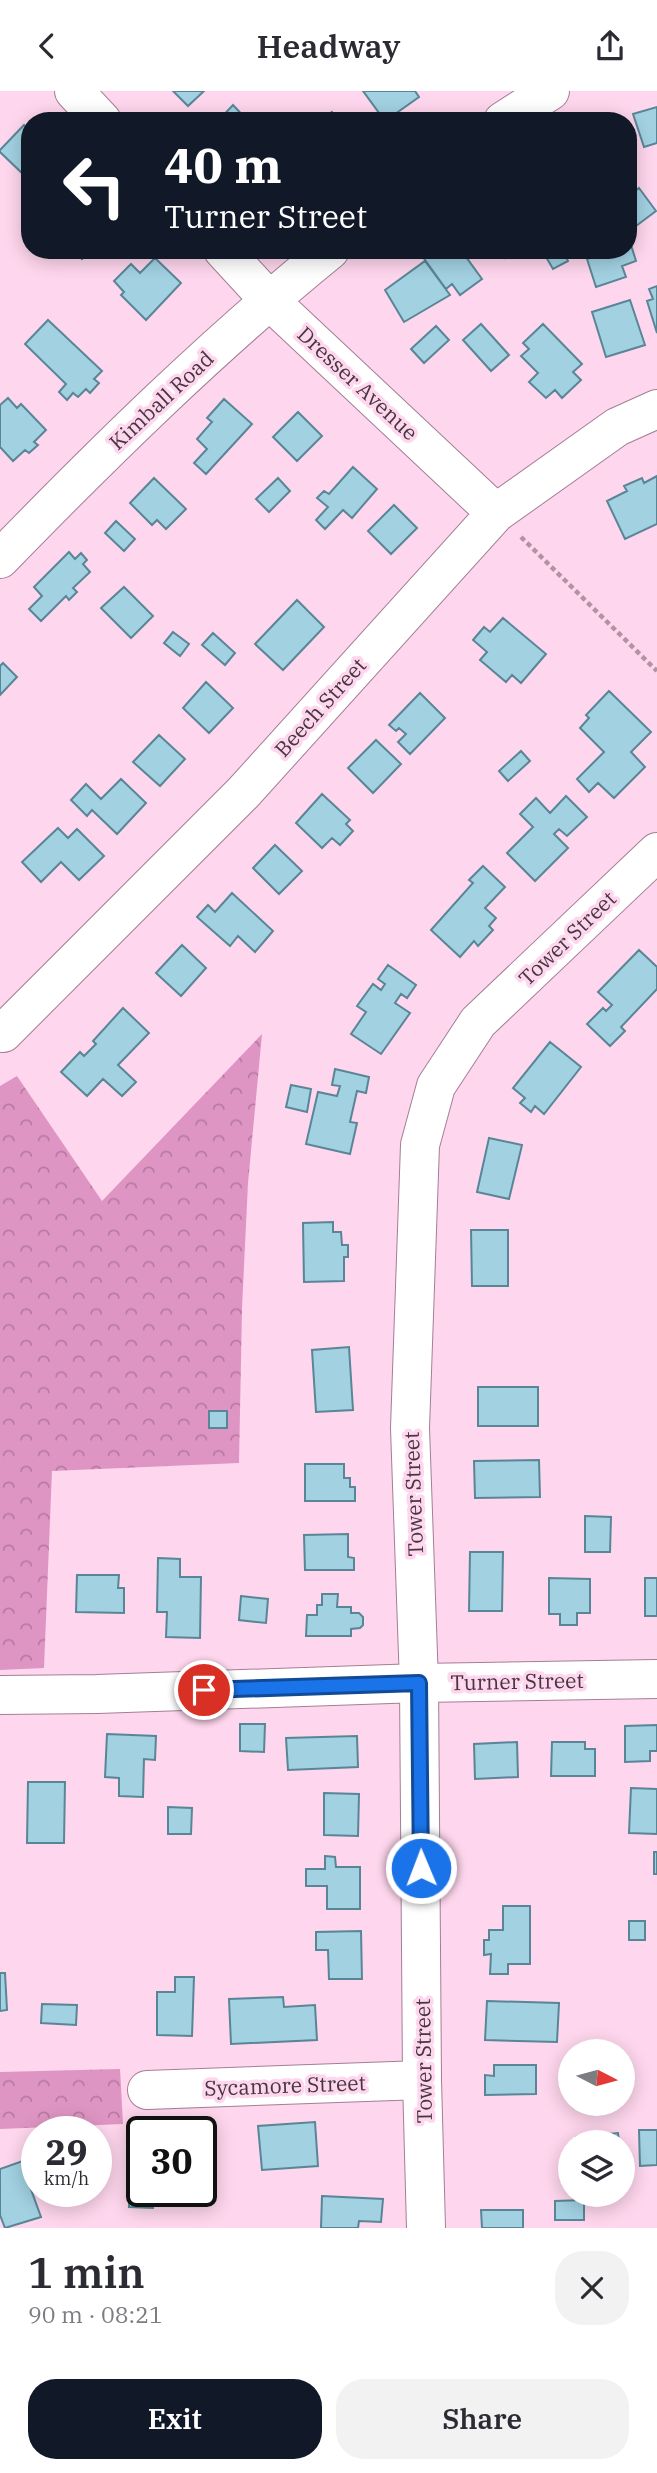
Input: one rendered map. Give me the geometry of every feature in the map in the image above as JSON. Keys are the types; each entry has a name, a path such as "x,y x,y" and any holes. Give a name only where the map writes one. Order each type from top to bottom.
{"street":[{"path":"74,91 94,112"},
{"path":"517,112 550,91"},
{"name":"Dresser Avenue","path":"231,259 269,300 496,513"},
{"name":"Kimball Road","path":"0,559 100,456 269,300 319,259"},
{"name":"Beech Street","path":"3,1033 243,793 496,513 617,427 657,409"},
{"name":"Tower Street","path":"426,2228 419,1683 411,1415 420,1145 436,1086 478,1022 657,852"},
{"name":"Turner Street","path":"0,1695 657,1679"},
{"name":"Sycamore Street","path":"147,2089 422,2080"}],"path":[{"path":"496,513 657,671"}],"green space":[{"path":"262,1034 248,1183 239,1463 52,1471 44,1668 0,1670 0,1086 17,1076 102,1201"},
{"path":"120,2069 123,2124 112,2124 112,2116 21,2116 21,2128 0,2129 0,2072"}],"building":[{"path":"173,91 204,91 188,106"},
{"path":"363,91 415,91 419,97 398,112 378,112"},
{"path":"233,105 240,112 226,112"},
{"path":"657,107 657,143 644,147 637,126 637,113"},
{"path":"21,128 21,172 0,152"},
{"path":"639,188 656,211 637,225"},
{"path":"156,259 181,283 146,320 121,295 124,292 114,281 131,264 140,273"},
{"path":"424,259 468,259 482,279 460,295 452,284 446,289"},
{"path":"547,259 567,259 568,261 553,269"},
{"path":"587,259 635,259 622,266 626,277 596,287"},
{"path":"425,261 450,295 404,322 385,290"},
{"path":"657,286 657,333 647,301 653,299 649,289"},
{"path":"630,300 645,345 606,357 592,312"},
{"path":"48,320 102,371 94,379 99,383 90,393 86,389 78,397 73,393 67,400 59,392 66,384 25,344"},
{"path":"481,324 509,355 491,371 463,340"},
{"path":"543,324 582,364 573,372 581,380 562,398 555,390 546,398 529,382 538,373 521,356 529,349 523,343"},
{"path":"436,326 449,340 424,363 411,349"},
{"path":"8,398 17,408 21,404 46,430 34,442 38,445 29,453 25,450 13,461 0,447 0,405"},
{"path":"224,399 252,424 206,474 194,463 207,449 197,439 212,422 207,418"},
{"path":"298,412 322,436 297,461 273,437"},
{"path":"353,467 377,489 352,518 343,510 325,529 316,520 328,507 317,498 324,491 329,494"},
{"path":"657,476 657,524 625,539 607,501 627,491 624,486 642,478 644,483"},
{"path":"154,478 186,509 166,529 157,520 152,525 130,503"},
{"path":"278,478 290,491 269,512 256,499"},
{"path":"394,505 417,528 391,554 368,531"},
{"path":"116,521 135,539 124,551 105,533"},
{"path":"69,552 75,559 81,553 87,560 83,564 90,572 73,588 77,592 69,600 66,596 41,621 29,609 42,596 34,587"},
{"path":"124,587 153,616 131,638 101,608"},
{"path":"297,600 324,627 283,670 255,644"},
{"path":"503,618 546,654 521,683 512,675 506,682 480,660 487,652 473,640 484,627 490,632"},
{"path":"173,632 189,644 180,656 164,643"},
{"path":"213,633 235,653 225,665 202,645"},
{"path":"3,663 17,677 0,695 0,666"},
{"path":"206,682 233,708 209,733 183,708"},
{"path":"609,691 651,732 631,752 645,767 614,798 598,783 589,792 577,779 604,752 580,728 589,718 586,715"},
{"path":"420,693 445,718 410,754 398,742 406,734 389,725"},
{"path":"159,735 185,759 160,786 133,762"},
{"path":"376,740 401,764 373,793 348,768"},
{"path":"521,751 530,761 508,781 499,771"},
{"path":"121,779 146,803 117,834 92,810 87,816 71,800 86,784 101,799"},
{"path":"322,794 350,820 346,824 353,831 340,845 332,838 322,848 296,823"},
{"path":"566,796 587,817 567,836 559,829 554,834 568,848 535,881 507,853 533,827 520,814 536,798 550,813"},
{"path":"58,828 68,838 77,829 104,856 79,880 61,862 41,882 22,862"},
{"path":"275,845 302,871 279,894 253,868"},
{"path":"483,866 505,887 485,908 496,918 489,926 493,930 478,946 474,941 460,957 431,930 473,883 469,880"},
{"path":"232,893 273,931 255,952 238,936 230,946 197,917 208,905 215,912"},
{"path":"182,945 206,968 181,996 156,973"},
{"path":"639,950 657,967 657,989 621,1027 625,1031 610,1046 587,1024 603,1008 606,1011 612,1005 598,992"},
{"path":"388,965 416,985 407,998 401,994 395,1003 410,1013 381,1054 351,1034 366,1012 357,1006 373,984 381,990 385,984 378,979"},
{"path":"123,1008 149,1033 118,1065 136,1082 122,1096 103,1079 87,1096 61,1072 80,1052 84,1056 96,1044 93,1041"},
{"path":"550,1042 581,1067 544,1114 535,1106 531,1112 520,1103 525,1098 513,1088"},
{"path":"335,1069 369,1077 366,1093 357,1091 350,1122 357,1123 350,1154 306,1144 318,1092 337,1096 340,1086 332,1085"},
{"path":"291,1085 311,1089 307,1112 286,1107"},
{"path":"489,1138 522,1145 509,1199 477,1192"},
{"path":"333,1222 333,1232 341,1232 342,1245 348,1245 348,1257 344,1257 344,1281 304,1282 303,1223"},
{"path":"471,1230 508,1230 508,1286 472,1286"},
{"path":"349,1347 353,1410 316,1412 312,1350"},
{"path":"478,1387 538,1387 538,1426 478,1426"},
{"path":"209,1411 227,1411 227,1428 209,1428"},
{"path":"539,1460 540,1497 475,1498 474,1461"},
{"path":"305,1464 344,1464 344,1478 350,1478 350,1487 355,1487 355,1501 305,1501"},
{"path":"585,1516 611,1517 610,1552 585,1552"},
{"path":"348,1534 348,1557 354,1558 354,1570 305,1570 304,1535"},
{"path":"470,1552 503,1552 502,1611 469,1611"},
{"path":"158,1558 180,1559 180,1577 201,1577 200,1638 166,1637 167,1612 157,1612"},
{"path":"77,1575 119,1575 118,1588 124,1588 124,1613 76,1612"},
{"path":"549,1578 590,1579 590,1613 577,1613 577,1625 560,1625 560,1614 549,1614"},
{"path":"645,1578 657,1578 657,1616 645,1616"},
{"path":"322,1594 338,1594 337,1607 351,1607 351,1613 359,1613 363,1617 363,1625 351,1629 351,1636 306,1636 307,1615 317,1615 317,1605 322,1605"},
{"path":"241,1596 268,1599 266,1623 239,1620"},
{"path":"240,1724 265,1724 264,1752 240,1751"},
{"path":"657,1725 657,1751 650,1751 650,1761 625,1762 625,1726"},
{"path":"107,1734 156,1736 155,1760 144,1759 143,1797 119,1796 119,1778 105,1777"},
{"path":"357,1736 358,1767 288,1770 286,1738"},
{"path":"517,1742 518,1777 475,1779 474,1744"},
{"path":"552,1742 585,1742 585,1749 595,1749 595,1776 551,1776"},
{"path":"28,1782 65,1782 64,1843 27,1843"},
{"path":"631,1788 657,1789 657,1834 629,1833"},
{"path":"324,1793 359,1794 358,1836 324,1835"},
{"path":"168,1807 192,1808 191,1834 168,1834"},
{"path":"654,1852 657,1852 657,1874 654,1874"},
{"path":"325,1856 335,1857 336,1867 360,1867 360,1909 327,1909 327,1886 306,1886 306,1869 325,1869"},
{"path":"503,1906 530,1906 530,1964 508,1964 508,1974 490,1974 491,1954 484,1955 484,1940 489,1940 489,1930 503,1930"},
{"path":"629,1921 645,1921 645,1940 629,1940"},
{"path":"361,1931 362,1979 329,1979 328,1950 316,1950 316,1932"},
{"path":"0,1973 5,1973 7,2010 0,2011"},
{"path":"175,1977 194,1977 192,2036 157,2035 157,1992 175,1992"},
{"path":"283,1997 284,2007 315,2005 317,2040 231,2044 229,1999"},
{"path":"487,2001 559,2003 557,2042 485,2040"},
{"path":"42,2004 77,2005 76,2025 41,2023"},
{"path":"494,2065 536,2065 536,2094 485,2095 485,2075 494,2076"},
{"path":"315,2122 318,2166 262,2170 258,2126"},
{"path":"639,2130 657,2130 657,2165 640,2166"},
{"path":"21,2162 21,2207 37,2207 41,2217 5,2228 0,2215 0,2169"},
{"path":"322,2196 383,2199 381,2222 359,2221 358,2228 321,2228"},
{"path":"555,2201 558,2201 558,2207 584,2207 584,2220 555,2220"},
{"path":"481,2210 523,2210 523,2228 482,2228"}],"route":[{"path":"204,1690 419,1683 421,1868"}]}
